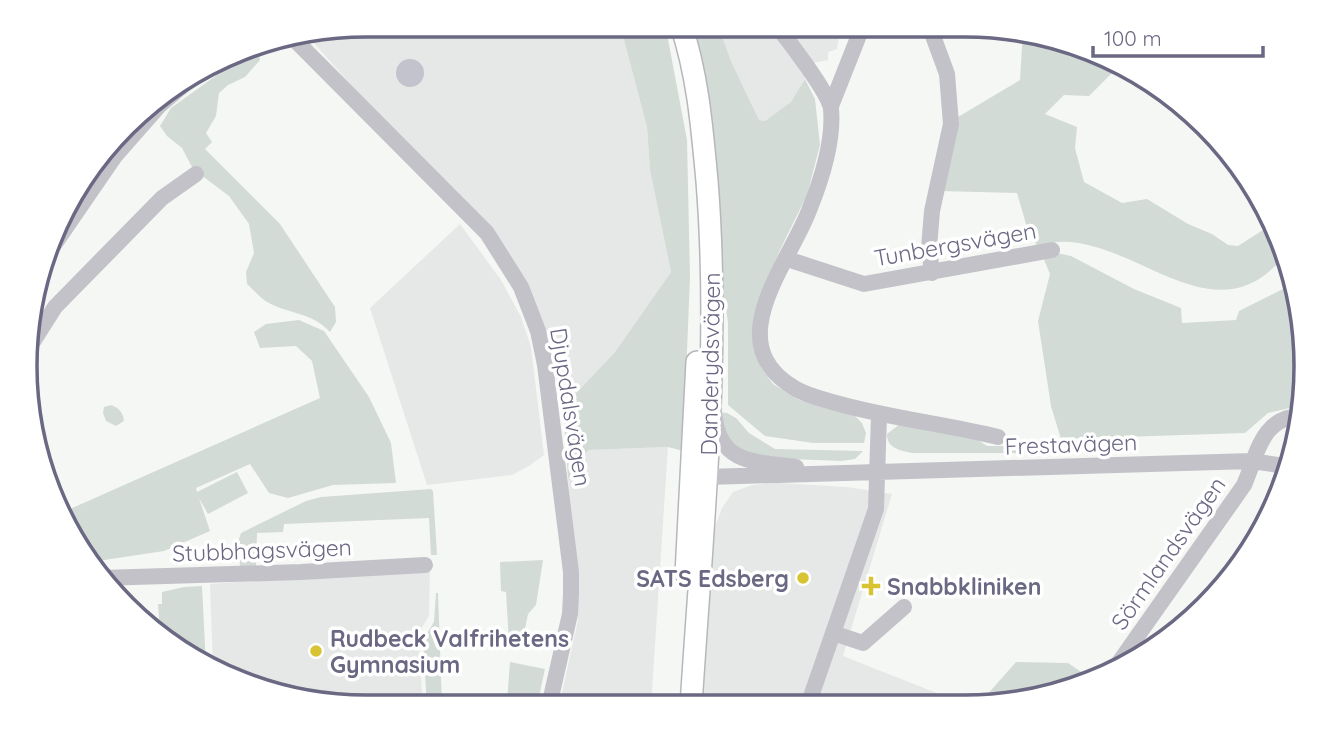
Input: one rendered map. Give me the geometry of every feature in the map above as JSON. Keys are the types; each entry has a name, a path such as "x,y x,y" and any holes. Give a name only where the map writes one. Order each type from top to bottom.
{"main road":[{"name":"Danderydsvägen","path":"673,37 686,85 693,142 701,275 681,695"},
{"name":"Danderydsvägen","path":"684,37 699,99 712,255 710,377 692,695"},
{"path":"690,489 705,470 694,414"}],"street":[{"path":"786,37 831,106"},
{"path":"858,37 831,106 828,150 810,208 766,298 760,343 769,368 778,378 799,391 879,415 998,437"},
{"path":"932,273 929,248 932,211 951,124 947,74 933,37"},
{"name":"Djupdalsvägen","path":"299,44 470,215 500,252 524,293 538,331 545,365 571,572 570,614 552,695"},
{"path":"71,220 115,156 146,121"},
{"path":"39,333 55,307 162,198 196,174"},
{"name":"Tunbergsvägen","path":"787,259 864,284 1052,250"},
{"name":"Frestavägen","path":"710,377 716,426 721,441 732,454 744,460 858,472"},
{"path":"811,695 876,509 879,415"},
{"name":"Sörmlandsvägen","path":"1125,654 1244,485 1261,442 1276,422 1290,419"},
{"name":"Frestavägen","path":"705,470 858,472 1252,461 1279,465"},
{"name":"Frestavägen","path":"705,470 798,467"},
{"name":"Stubbhagsvägen","path":"114,578 425,565"},
{"path":"833,633 863,643 904,607"}],"shaded area":[{"path":"344,37 623,37 647,127 650,170 671,272 615,352 563,407 543,325 514,269 457,191 380,118 313,41"},
{"path":"623,37 667,37 687,140 690,277 683,451 668,447 588,450 568,479 563,407 615,352 671,272 650,170 647,127"},
{"path":"693,37 722,37 759,120 765,121 791,102 805,79 815,99 820,145 807,195 780,250 755,313 755,353 773,384 799,400 852,413 862,423 866,433 864,443 813,443 765,436 728,405 728,322 721,279 710,104"},
{"path":"722,37 839,37 837,49 828,52 828,60 813,63 792,102 765,121 759,120"},
{"path":"1022,42 1071,54 1113,72 1089,96 1064,95 1045,114 1077,127 1075,148 1084,182 1122,203 1147,199 1228,245 1238,246 1264,228 1277,262 1255,281 1226,290 1195,286 1100,248 1069,242 1037,246 1026,224 1017,193 940,191 958,117 1020,80"},
{"path":"259,54 260,60 245,77 219,93 216,116 206,133 212,142 205,149 280,224 335,307 336,322 330,332 309,317 269,303 247,284 246,272 254,253 249,224 229,196 193,169 182,148 167,136 160,126 171,108 226,68"},
{"path":"410,59 420,63 424,73 420,83 410,87 400,83 396,73 400,63"},
{"path":"460,224 501,280 521,317 531,347 544,455 512,475 427,485 370,308"},
{"path":"1057,253 1071,256 1134,289 1181,308 1182,323 1236,320 1239,311 1285,288 1294,344 1291,408 1268,413 1245,433 1061,439 1051,406 1038,321 1050,274 1042,255"},
{"path":"299,320 324,331 369,397 391,443 396,483 333,485 288,498 269,493 250,464 196,488 197,492 237,472 248,493 208,514 199,498 210,531 164,551 101,561 70,509 320,398 312,361 296,346 260,348 254,332 266,324"},
{"path":"111,405 120,411 124,421 116,426 106,421 103,413 104,407"},
{"path":"718,412 736,418 749,433 775,449 863,451 855,459 841,461 767,458 732,448"},
{"path":"900,424 972,436 987,446 1027,446 1032,453 912,453 895,448 889,443 887,434"},
{"path":"668,447 652,695 561,695 578,620 568,479 588,450"},
{"path":"779,483 847,487 892,494 843,656 942,695 704,695 714,530 722,508 733,492 752,485"},
{"path":"431,489 437,555 431,555 429,518 284,524 283,532 257,533 256,566 240,567 241,533 306,501 321,497"},
{"path":"543,560 536,605 528,614 523,638 515,644 509,643 506,592 501,591 500,562"},
{"name":"Rudbeck Valfrihetens Gymnasium","path":"430,569 429,616 418,634 422,695 344,695 302,689 260,678 220,661 213,657 210,584"},
{"path":"202,586 205,653 159,622 158,604 162,604 162,592"},
{"path":"438,593 442,695 426,695 423,640 434,622"},
{"path":"510,662 545,669 539,695 507,695"},
{"path":"1016,662 1068,663 1083,673 1029,689 987,695"}],"place":[{"name":"SATS Edsberg","path":"803,578"},
{"name":"Snabbkliniken","path":"871,586"},
{"name":"Rudbeck Valfrihetens Gymnasium","path":"316,651"}]}
